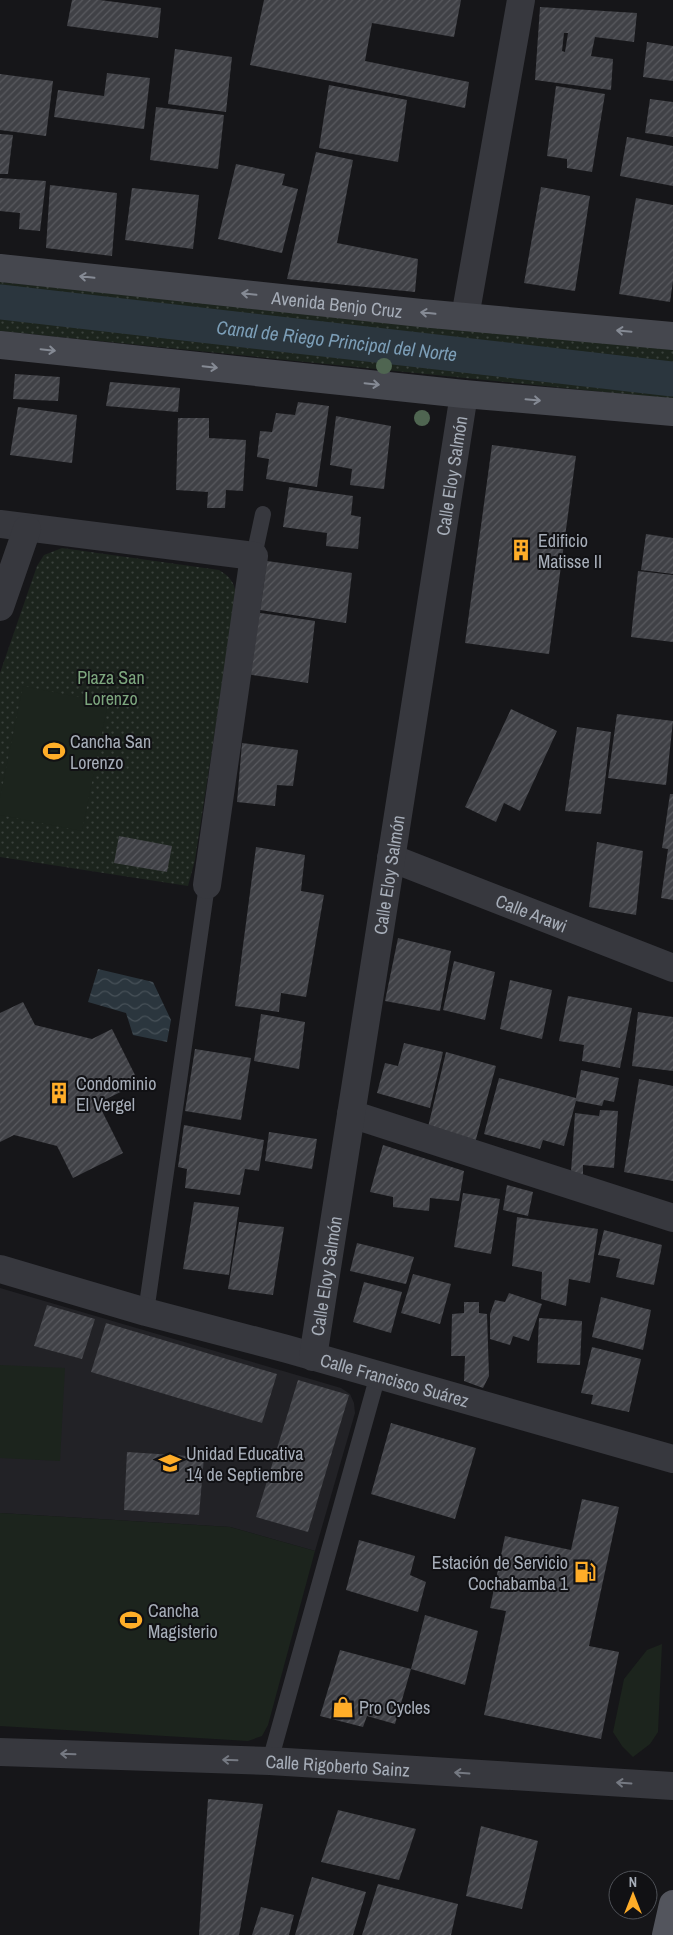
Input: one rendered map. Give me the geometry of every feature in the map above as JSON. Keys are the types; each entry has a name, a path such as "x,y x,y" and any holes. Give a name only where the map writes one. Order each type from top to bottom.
{"main road":[{"path":"666,1935 673,1904"}],"street":[{"path":"465,317 521,0"},
{"name":"Avenida Benjo Cruz","path":"0,268 465,317 673,336"},
{"path":"0,345 464,394 673,412"},
{"name":"Calle Eloy Salmón","path":"313,1357 464,394"},
{"path":"0,524 27,529 254,556 207,885"},
{"path":"0,607 27,529"},
{"name":"Calle Arawi","path":"391,858 673,968"},
{"path":"350,1114 673,1218"},
{"name":"Calle Francisco Suárez","path":"0,1269 146,1312 378,1375 673,1459"},
{"name":"Calle Rigoberto Sainz","path":"0,1752 270,1761 673,1786"}],"lane":[{"path":"254,556 263,514"},
{"path":"146,1312 207,885"},
{"path":"270,1761 378,1375"}],"shaded area":[{"name":"Unidad Educativa 14 de Septiembre","path":"0,1288 341,1388 350,1394 354,1403 355,1413 315,1551 230,1527 0,1513"}],"green space":[{"path":"0,282 673,347 673,365 404,337 0,291"},
{"path":"0,312 428,363 673,387 673,399 0,331"},
{"name":"Plaza San Lorenzo","path":"62,548 219,570 228,577 234,586 236,594 195,860 188,886 0,857 0,673 37,566 44,555"},
{"name":"Cancha San Lorenzo","path":"23,686 108,703 82,831 0,815 0,798"},
{"path":"0,1365 65,1368 60,1461 0,1458"},
{"name":"Cancha Magisterio","path":"0,1513 230,1527 315,1551 268,1725 262,1736 248,1741 0,1726"},
{"path":"662,1644 658,1732 650,1744 633,1757 622,1746 613,1732 624,1679 647,1650"}],"water":[{"path":"98,969 153,982 171,1020 167,1042 133,1035 126,1013 88,1002"}],"building":[{"path":"72,0 100,0 161,8 158,38 67,26"},
{"path":"264,0 461,0 454,37 372,23 365,61 469,82 465,108 250,65"},
{"path":"540,7 637,13 634,42 595,37 591,56 613,59 611,90 535,80","holes":["564,33 568,33 565,52 562,51"]},
{"path":"647,42 673,46 673,81 643,77"},
{"path":"175,49 232,57 226,112 168,104"},
{"path":"107,73 150,78 144,129 54,117 58,90 104,96"},
{"path":"0,74 53,81 46,136 0,130"},
{"path":"329,85 407,100 398,162 319,148"},
{"path":"556,86 605,94 592,172 567,168 567,159 547,156"},
{"path":"650,99 673,102 673,137 645,133"},
{"path":"156,107 224,115 218,169 150,160"},
{"path":"0,134 13,135 8,174 0,174"},
{"path":"627,137 673,146 673,186 620,176"},
{"path":"316,152 353,160 337,243 418,259 415,292 287,279"},
{"path":"236,164 285,174 282,185 298,189 282,253 218,239"},
{"path":"0,178 46,181 40,231 19,229 20,213 0,211"},
{"path":"50,185 117,193 112,256 46,248"},
{"path":"541,187 590,196 575,291 524,283"},
{"path":"132,188 199,195 193,249 125,240"},
{"path":"636,198 673,205 673,281 670,302 619,294"},
{"path":"15,374 60,377 58,401 13,399"},
{"path":"110,382 180,388 178,412 106,406"},
{"path":"298,402 329,406 317,487 266,479 269,459 257,457 260,431 272,432 276,413 295,415"},
{"path":"18,407 77,415 72,463 10,455"},
{"path":"336,416 391,426 384,489 350,485 352,469 330,465"},
{"path":"178,418 209,418 209,438 246,440 243,491 226,490 225,508 207,508 208,492 176,490"},
{"name":"Edificio Matisse II","path":"492,445 576,456 549,654 465,643"},
{"path":"289,487 353,496 351,515 361,517 358,549 326,546 327,533 283,527"},
{"path":"646,534 673,538 673,574 641,570"},
{"path":"267,561 352,573 346,623 260,610"},
{"path":"638,571 673,575 673,642 631,637"},
{"path":"254,612 315,621 308,683 246,674"},
{"path":"511,709 557,731 520,811 504,803 496,822 465,807"},
{"path":"617,714 673,721 666,785 608,778"},
{"path":"577,727 611,732 601,814 565,811"},
{"path":"242,743 298,750 293,786 277,785 275,806 237,802"},
{"path":"670,794 673,794 673,900 661,898 668,849 662,848"},
{"path":"119,836 172,846 167,872 114,863"},
{"path":"597,842 643,851 636,915 589,907"},
{"path":"256,847 305,855 301,891 324,895 306,997 281,993 279,1012 235,1006"},
{"path":"398,938 451,951 440,1011 385,1001"},
{"path":"454,961 495,972 485,1020 443,1010"},
{"path":"510,980 552,990 542,1039 500,1029"},
{"path":"568,996 632,1008 620,1068 582,1061 584,1045 559,1041"},
{"name":"Condominio El Vergel","path":"23,1002 35,1025 92,1039 112,1029 139,1083 98,1103 123,1153 73,1178 57,1146 14,1135 0,1142 0,1013"},
{"path":"638,1012 673,1017 673,1071 632,1066"},
{"path":"261,1014 305,1022 299,1069 254,1061"},
{"path":"404,1043 443,1052 430,1108 377,1093 385,1063 398,1066"},
{"path":"195,1049 251,1058 241,1120 185,1111"},
{"path":"446,1052 496,1066 475,1143 428,1127"},
{"path":"581,1070 619,1078 614,1102 604,1100 602,1106 576,1101 564,1146 543,1140 540,1149 484,1134 499,1078 576,1098"},
{"path":"639,1079 673,1086 673,1181 624,1172"},
{"path":"600,1110 618,1111 614,1168 583,1165 583,1175 571,1172 575,1113 599,1116"},
{"path":"184,1125 264,1140 259,1171 245,1169 240,1195 185,1188 187,1169 178,1167"},
{"path":"269,1132 317,1139 312,1169 265,1161"},
{"path":"383,1145 464,1171 459,1201 430,1198 429,1211 393,1207 393,1197 370,1192"},
{"path":"507,1185 533,1192 528,1216 503,1210"},
{"path":"463,1193 500,1199 491,1254 454,1247"},
{"path":"194,1202 239,1207 229,1275 183,1269"},
{"path":"517,1217 598,1229 590,1283 569,1279 566,1306 541,1299 542,1272 512,1266"},
{"path":"239,1222 284,1227 273,1295 228,1289"},
{"path":"604,1230 662,1245 654,1285 616,1277 620,1259 598,1255"},
{"path":"357,1243 414,1257 406,1284 350,1271"},
{"path":"413,1274 451,1284 440,1324 401,1313"},
{"path":"364,1282 402,1292 391,1333 353,1322"},
{"path":"509,1293 542,1304 529,1341 513,1336 510,1345 490,1339 490,1314 495,1300 505,1302"},
{"path":"601,1297 651,1310 643,1350 592,1337"},
{"path":"464,1302 479,1302 479,1313 487,1314 489,1376 483,1388 464,1381 465,1356 451,1356 452,1314 464,1313"},
{"path":"47,1305 95,1319 82,1359 34,1346"},
{"path":"539,1318 582,1321 580,1365 537,1363"},
{"path":"106,1323 277,1374 262,1423 91,1372"},
{"path":"592,1347 641,1359 629,1412 591,1404 593,1395 581,1393"},
{"path":"298,1380 349,1395 308,1532 256,1517"},
{"path":"391,1423 476,1448 455,1519 371,1494"},
{"path":"127,1452 204,1457 199,1515 124,1510"},
{"path":"582,1499 619,1507 589,1646 619,1652 601,1739 484,1715 506,1611 490,1608 505,1536 571,1550"},
{"path":"359,1540 415,1556 410,1575 426,1582 418,1612 346,1590"},
{"path":"425,1615 478,1631 465,1685 411,1669"},
{"path":"340,1650 411,1669 395,1724 367,1716 363,1727 320,1716"},
{"path":"208,1799 263,1804 239,1935 199,1935"},
{"path":"338,1810 416,1829 399,1880 321,1862"},
{"path":"481,1826 538,1841 522,1909 466,1896"},
{"path":"312,1877 366,1892 353,1935 295,1935"},
{"path":"378,1884 458,1904 451,1935 362,1935"},
{"path":"261,1907 294,1915 289,1935 252,1935"}],"waterway":[{"name":"Canal de Riego Principal del Norte","path":"0,302 673,379"}],"place":[{"name":"Edificio Matisse II","path":"521,550"},
{"name":"Cancha San Lorenzo","path":"54,751"},
{"name":"Condominio El Vergel","path":"59,1093"},
{"name":"Unidad Educativa 14 de Septiembre","path":"170,1463"},
{"name":"Estación de Servicio Cochabamba 1","path":"585,1572"},
{"name":"Cancha Magisterio","path":"131,1620"},
{"name":"Pro Cycles","path":"343,1707"}]}
